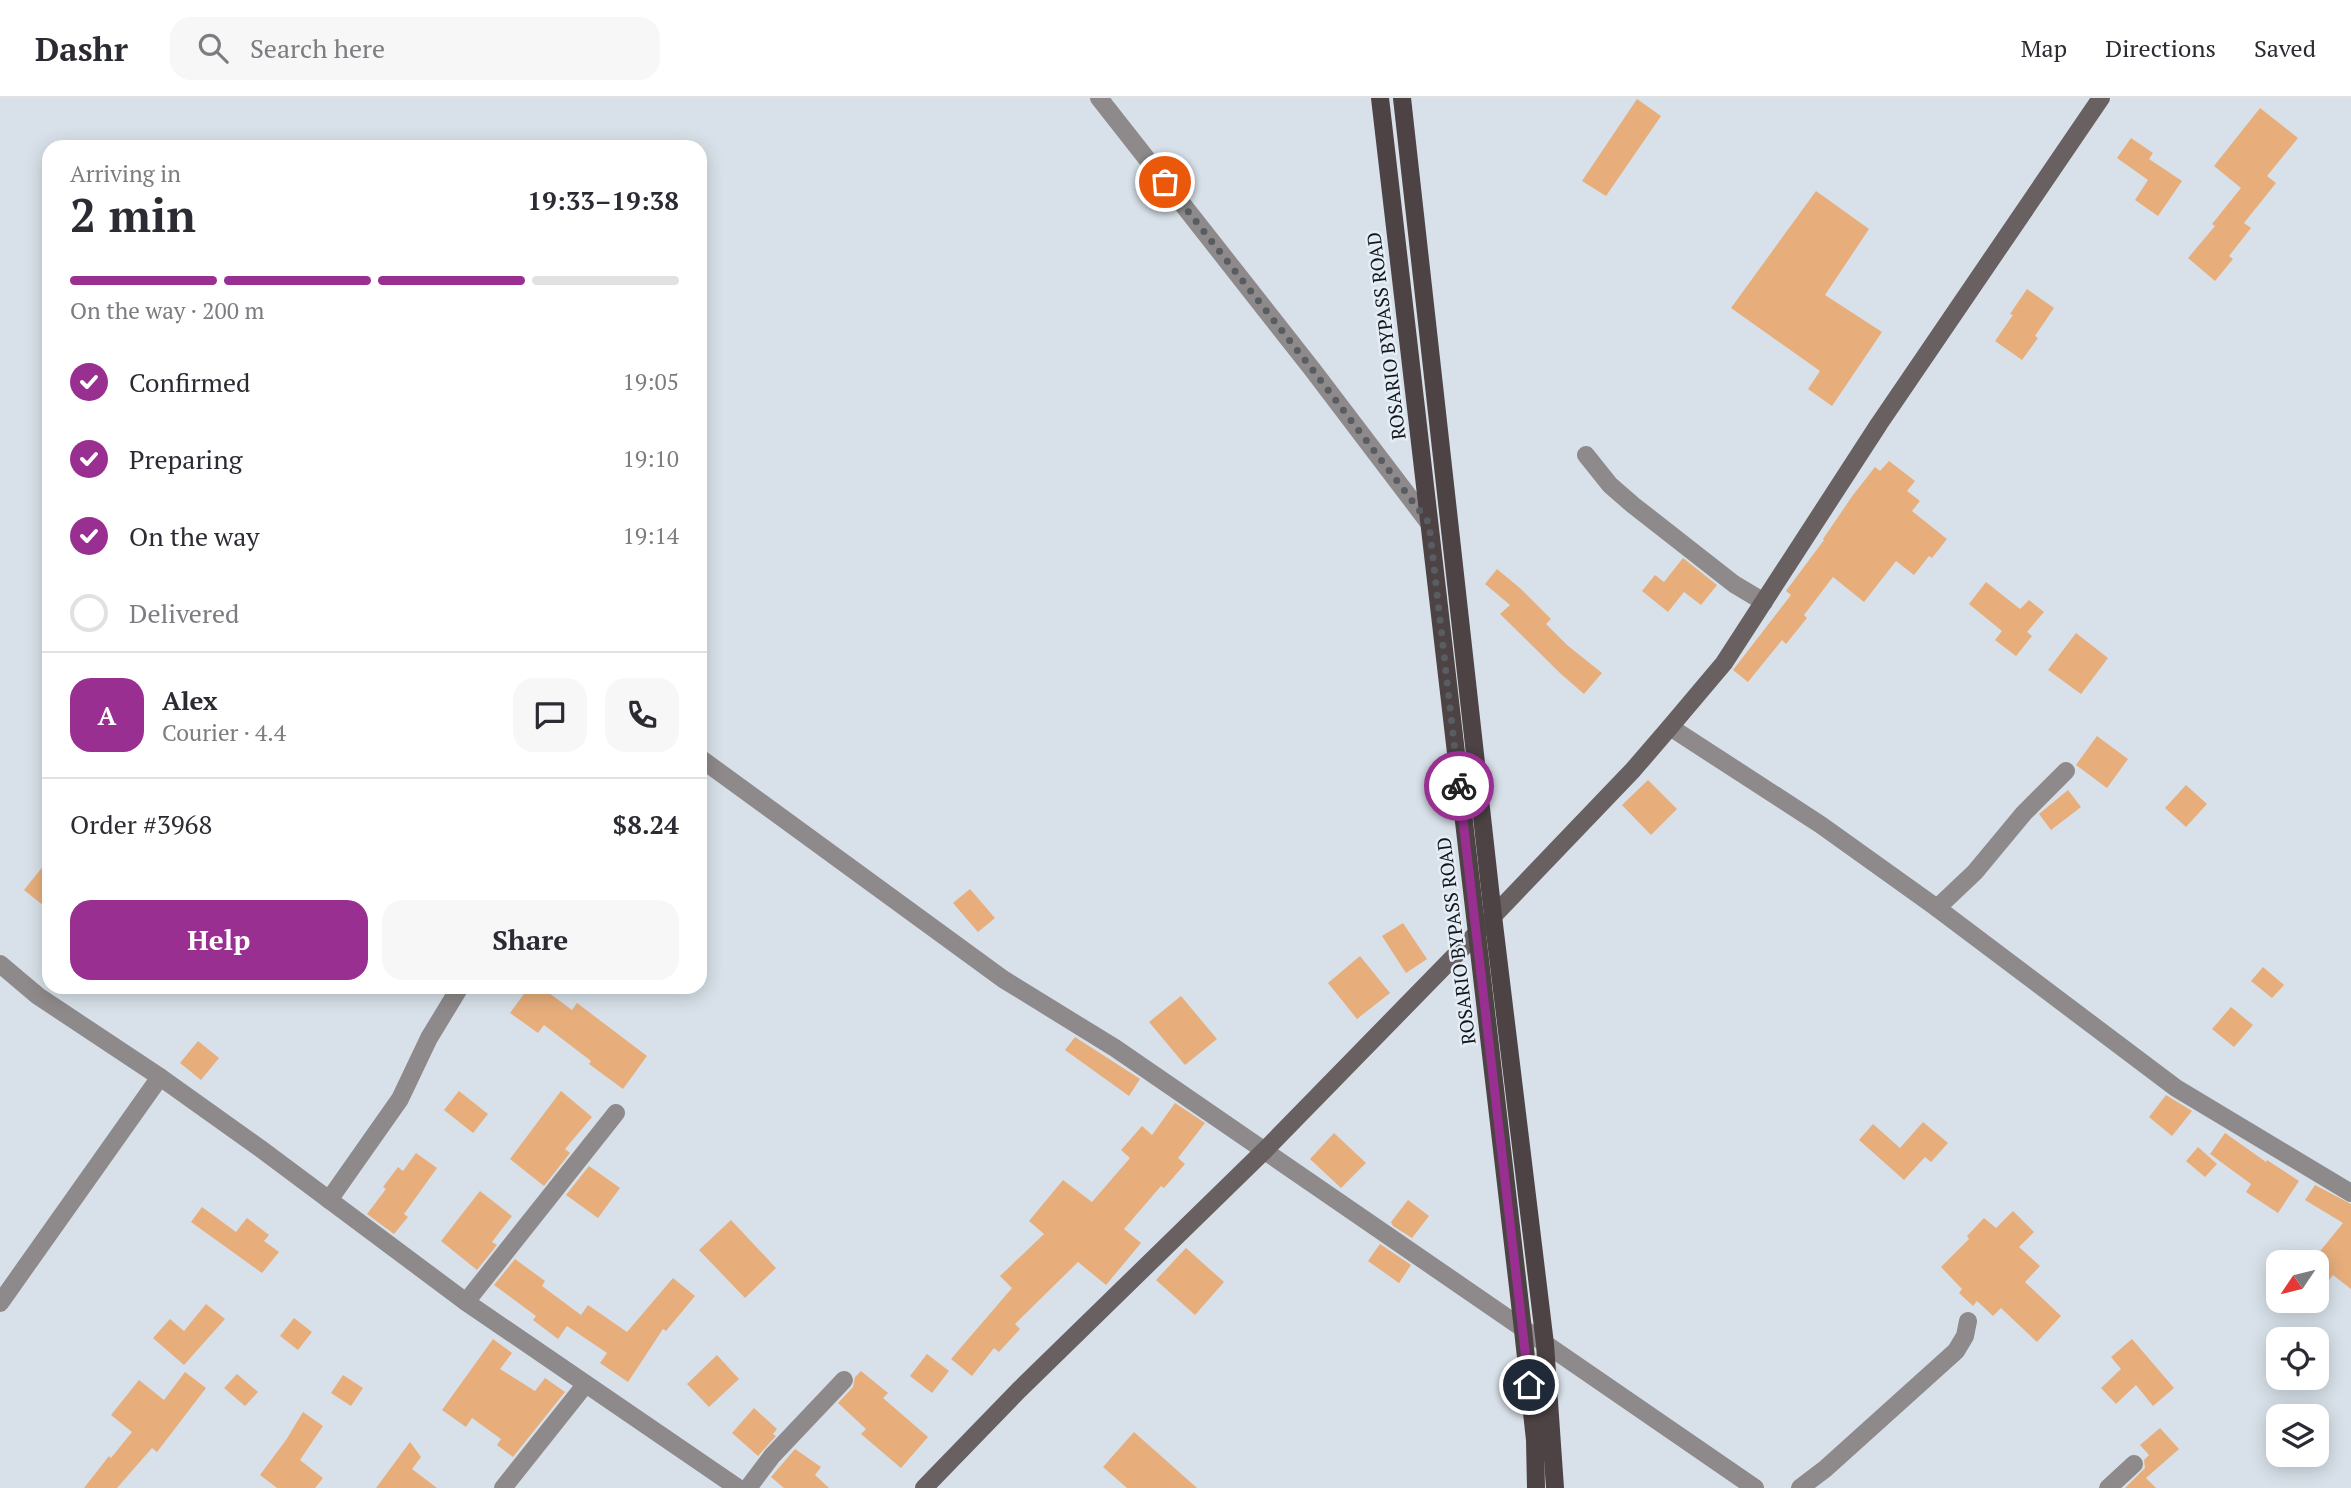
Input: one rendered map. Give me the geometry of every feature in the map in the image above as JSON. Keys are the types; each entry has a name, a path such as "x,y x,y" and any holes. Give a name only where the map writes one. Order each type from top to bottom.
{"main road":[{"name":"ROSARIO BYPASS ROAD","path":"1380,98 1523,1329 1535,1440 1536,1488"},
{"name":"ROSARIO BYPASS ROAD","path":"1402,98 1493,916 1545,1344 1555,1488"}],"street":[{"path":"1099,98 1429,523"},
{"path":"924,1488 1019,1390 1265,1150 1476,934 1633,770 1670,727 1724,663 1879,424 2101,98"},
{"path":"1586,455 1610,485 1633,505 1734,584 1764,602"},
{"path":"1670,727 1821,825 1937,908 2176,1088 2351,1193"},
{"path":"707,763 1003,979 1115,1048 1755,1488"},
{"path":"1937,908 1975,872 2024,813 2066,771"},
{"path":"0,964 38,996 160,1077 466,1302 738,1488"},
{"path":"328,1200 400,1099 429,1038 456,994"},
{"path":"0,1303 160,1077"},
{"path":"466,1302 616,1113"},
{"path":"1800,1488 1825,1469 1956,1351 1965,1336 1968,1321"},
{"path":"748,1488 772,1456 844,1380"},
{"path":"503,1488 585,1385"},
{"path":"2108,1488 2134,1464"}],"building":[{"path":"1637,99 1661,116 1606,196 1582,181"},
{"path":"2260,108 2298,138 2267,176 2276,183 2244,223 2251,228 2229,256 2233,259 2215,281 2188,258 2215,226 2212,224 2241,188 2214,166"},
{"path":"2131,138 2153,153 2149,159 2182,181 2158,216 2135,200 2148,180 2117,158"},
{"path":"1816,191 1869,229 1825,295 1882,332 1832,406 1808,389 1820,371 1731,308"},
{"path":"2027,289 2054,308 2022,360 1995,341"},
{"path":"1889,461 1915,481 1907,491 1920,501 1912,511 1947,539 1914,575 1896,561 1864,602 1833,577 1804,615 1807,618 1786,644 1782,640 1748,682 1733,670 1791,595 1786,591 1853,495 1875,467 1880,471"},
{"path":"1683,558 1717,585 1701,605 1684,592 1668,612 1642,591 1655,575 1664,582"},
{"path":"1497,569 1551,619 1546,624 1567,645 1602,673 1584,694 1500,614 1510,605 1485,584"},
{"path":"1986,582 2020,609 2029,600 2044,612 2027,632 2032,636 2016,656 1995,640 2002,631 1969,604"},
{"path":"2076,633 2108,658 2081,694 2048,670"},
{"path":"2097,736 2128,759 2107,788 2076,765"},
{"path":"1648,780 1677,809 1651,835 1622,805"},
{"path":"2186,785 2207,804 2186,827 2165,808"},
{"path":"2068,790 2081,807 2051,830 2039,814"},
{"path":"42,868 42,904 24,890"},
{"path":"970,889 995,918 978,932 953,903"},
{"path":"1403,923 1427,959 1406,973 1382,936"},
{"path":"1360,956 1390,993 1357,1019 1328,983"},
{"path":"2263,967 2284,985 2272,998 2251,981"},
{"path":"524,994 550,994 572,1010 577,1003 647,1056 623,1089 544,1025 538,1033 510,1013"},
{"path":"1181,996 1217,1039 1185,1065 1149,1022"},
{"path":"2231,1007 2253,1025 2234,1047 2212,1029"},
{"path":"1075,1037 1140,1079 1129,1096 1065,1050"},
{"path":"198,1041 219,1058 201,1080 180,1063"},
{"path":"459,1091 488,1114 473,1133 444,1110"},
{"path":"561,1091 592,1117 565,1149 570,1153 544,1186 510,1159"},
{"path":"2166,1095 2192,1111 2172,1136 2149,1117"},
{"path":"1175,1103 1205,1123 1178,1158 1185,1164 1164,1188 1161,1186 1124,1229 1141,1243 1106,1285 1078,1262 1015,1324 1020,1329 999,1352 994,1348 972,1376 951,1359 1012,1288 1000,1276 1044,1234 1029,1221 1063,1180 1092,1202 1130,1158 1121,1150 1142,1126 1152,1135"},
{"path":"1923,1122 1948,1143 1931,1162 1925,1157 1904,1180 1859,1140 1873,1124 1900,1148"},
{"path":"1334,1133 1366,1163 1341,1188 1310,1159"},
{"path":"2225,1133 2299,1181 2278,1213 2246,1192 2251,1184 2210,1154"},
{"path":"2198,1147 2217,1164 2205,1177 2186,1161"},
{"path":"416,1153 437,1168 404,1214 408,1217 394,1234 367,1214 398,1167 403,1171"},
{"path":"589,1166 620,1188 598,1218 566,1195"},
{"path":"2315,1185 2351,1204 2351,1289 2333,1275 2329,1280 2329,1250 2321,1250 2343,1223 2305,1200"},
{"path":"480,1191 512,1216 492,1242 497,1245 477,1270 441,1241"},
{"path":"1408,1200 1429,1216 1412,1238 1391,1222"},
{"path":"202,1207 236,1232 247,1218 269,1235 264,1241 279,1252 262,1273 191,1222"},
{"path":"2013,1211 2034,1232 2019,1247 2040,1266 2025,1282 2061,1316 2037,1342 2001,1308 1993,1316 1977,1301 1973,1306 1959,1293 1962,1289 1941,1267 1969,1239 1967,1236 1984,1218 1996,1228"},
{"path":"731,1220 776,1268 745,1298 699,1250"},
{"path":"1380,1244 1411,1265 1399,1283 1368,1261"},
{"path":"1186,1248 1224,1282 1195,1315 1156,1280"},
{"path":"515,1259 545,1281 542,1286 581,1315 588,1305 627,1332 673,1278 695,1296 666,1331 663,1329 628,1382 600,1363 607,1353 567,1326 558,1339 533,1320 536,1316 494,1285"},
{"path":"206,1304 225,1319 184,1365 153,1338 170,1319 184,1331"},
{"path":"294,1318 312,1332 298,1350 280,1336"},
{"path":"493,1339 512,1353 500,1369 535,1391 545,1378 565,1392 513,1457 497,1445 501,1439 472,1418 466,1427 442,1410"},
{"path":"2132,1339 2174,1388 2153,1406 2136,1385 2116,1404 2101,1388 2121,1369 2111,1357"},
{"path":"927,1354 949,1371 932,1393 910,1376"},
{"path":"717,1355 739,1379 709,1407 687,1384"},
{"path":"861,1371 888,1393 883,1398 928,1437 901,1468 861,1434 866,1429 838,1403 853,1387 855,1377"},
{"path":"185,1372 206,1388 157,1452 152,1448 117,1488 84,1488 132,1432 111,1415 139,1380 164,1400"},
{"path":"237,1374 258,1392 245,1406 224,1388"},
{"path":"343,1375 363,1388 351,1406 331,1393"},
{"path":"754,1408 777,1429 773,1434 776,1436 758,1456 732,1433"},
{"path":"303,1412 323,1426 300,1460 323,1478 315,1488 277,1488 260,1475"},
{"path":"2160,1428 2179,1449 2146,1478 2156,1488 2125,1488 2145,1468 2144,1460 2149,1455 2140,1445"},
{"path":"1134,1432 1197,1488 1127,1488 1103,1467"},
{"path":"410,1442 421,1457 412,1469 437,1488 376,1488"},
{"path":"795,1449 821,1467 815,1475 829,1488 784,1488 771,1477"}],"way so far":[{"path":"1165,182 1429,523 1459,786"}],"route":[{"path":"1459,786 1529,1385"}]}
